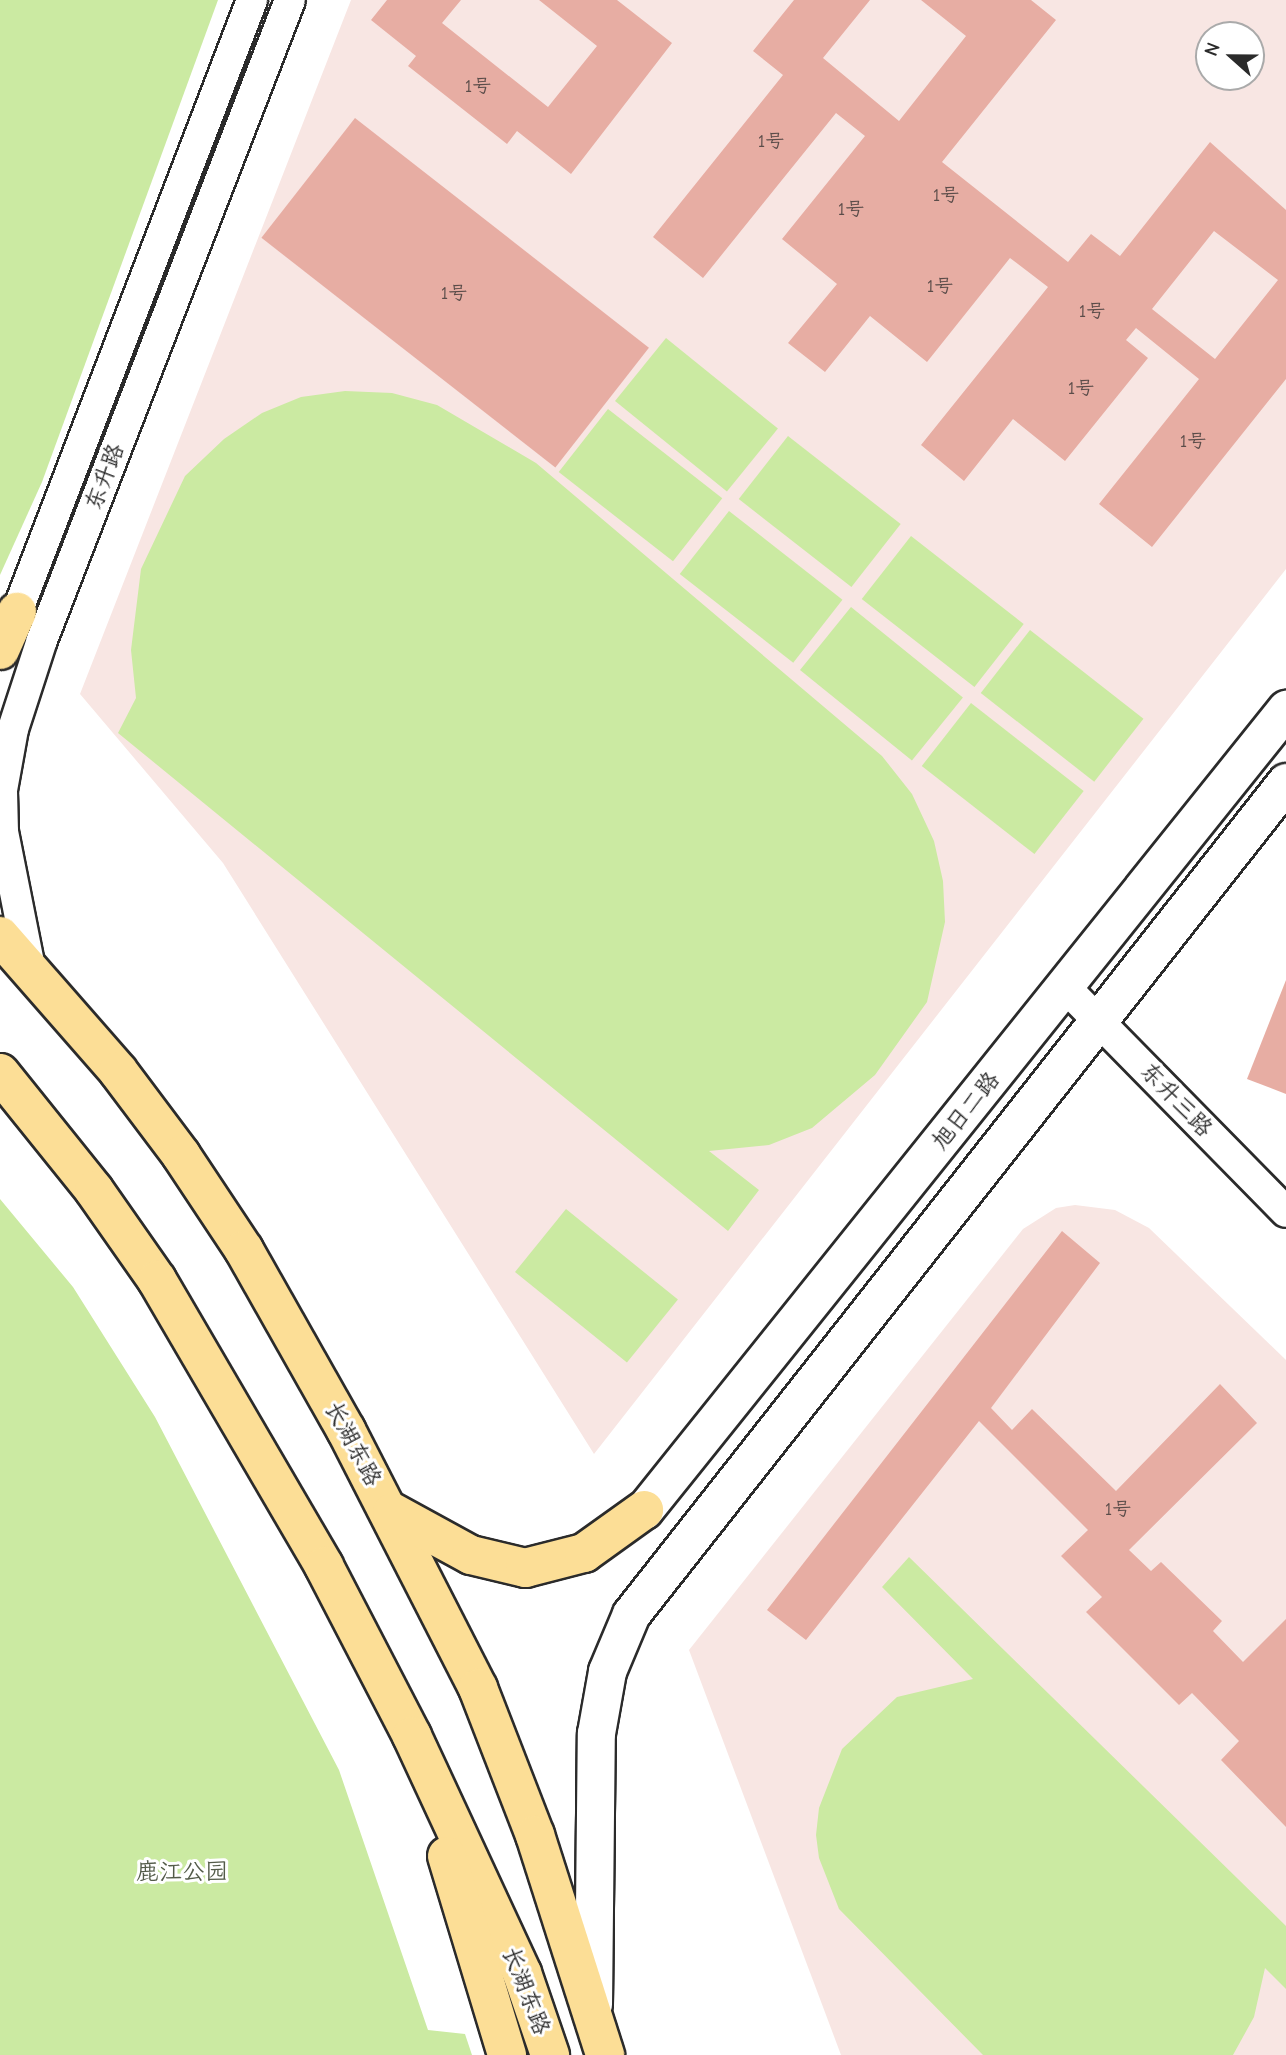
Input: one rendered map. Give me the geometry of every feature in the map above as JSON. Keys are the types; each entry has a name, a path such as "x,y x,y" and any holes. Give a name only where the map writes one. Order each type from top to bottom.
{"main road":[{"path":"0,650 17,612"},
{"name":"长湖东路","path":"0,936 30,968 154,1117 217,1207 388,1508 448,1622 502,1747 606,2055"},
{"name":"长湖东路","path":"0,1073 94,1190 157,1280 324,1566 412,1736 522,1973 550,2055"},
{"path":"388,1508 471,1555 525,1568 583,1553 644,1510"},
{"name":"长湖东路","path":"412,1736 507,2055"},
{"name":"长湖东路","path":"593,2015 618,2055"}],"street":[{"name":"东升路","path":"17,612 253,0"},
{"name":"东升路","path":"30,968 5,849 8,750 42,640 290,0"},
{"name":"旭日二路","path":"644,1510 1286,709"},
{"name":"旭日二路","path":"593,2015 592,1788 599,1711 618,1641 651,1583 1286,782"},
{"name":"东升三路","path":"1065,987 1286,1212"}],"shaded area":[{"path":"351,0 1286,0 1286,569 594,1454 223,863 80,694"},
{"path":"1075,1205 1115,1210 1149,1228 1286,1360 1286,2055 841,2055 689,1650 1023,1229 1056,1208"}],"green space":[{"path":"0,0 218,0 42,482 0,575"},
{"path":"666,338 778,429 727,492 615,401"},
{"path":"345,391 392,393 437,405 536,463 882,756 912,794 934,841 943,881 945,922 927,1002 875,1075 812,1128 769,1145 709,1151 759,1190 728,1231 118,733 136,698 131,650 141,569 185,476 224,439 262,413 301,397"},
{"path":"608,409 722,498 673,561 559,472"},
{"path":"788,436 901,524 851,587 739,499"},
{"path":"729,511 842,600 793,663 680,574"},
{"path":"911,536 1024,624 974,687 862,599"},
{"path":"851,607 963,698 912,761 800,670"},
{"path":"1030,630 1143,719 1094,782 981,693"},
{"path":"971,703 1084,791 1034,854 922,766"},
{"name":"鹿江公园","path":"0,1199 73,1287 155,1417 339,1770 428,2030 465,2034 472,2055 0,2055"},
{"path":"566,1209 678,1300 627,1363 515,1272"},
{"path":"909,1557 1286,1926 1286,1989 1265,1968 1254,2017 1233,2055 983,2055 839,1909 819,1858 816,1835 819,1808 842,1749 897,1697 973,1679 882,1587"}],"building":[{"path":"387,0 461,0 442,23 548,107 597,46 539,0 617,0 672,43 571,174 517,131 507,144 408,66 416,56 371,20"},
{"path":"794,0 870,0 823,58 899,121 966,36 921,0 1031,0 1056,20 942,162 1068,262 1091,234 1120,256 1210,142 1286,210 1286,379 1152,547 1099,504 1199,379 1136,328 1126,340 1148,358 1065,461 1013,419 964,481 921,445 1048,287 1010,258 927,362 870,316 825,372 788,343 837,284 782,239 865,136 836,113 703,278 653,237 783,75 753,51","holes":["1214,231 1278,280 1215,359 1152,309"]},
{"path":"355,118 649,348 555,467 261,238"},
{"path":"1286,980 1286,1094 1247,1079"},
{"path":"1062,1231 1100,1263 991,1408 1012,1430 1032,1409 1116,1491 1220,1384 1257,1423 1129,1550 1151,1571 1161,1562 1222,1621 1213,1631 1243,1662 1286,1619 1286,1827 1221,1760 1239,1741 1192,1693 1179,1705 1086,1612 1102,1597 1061,1556 1088,1530 979,1421 806,1640 767,1610"}]}
